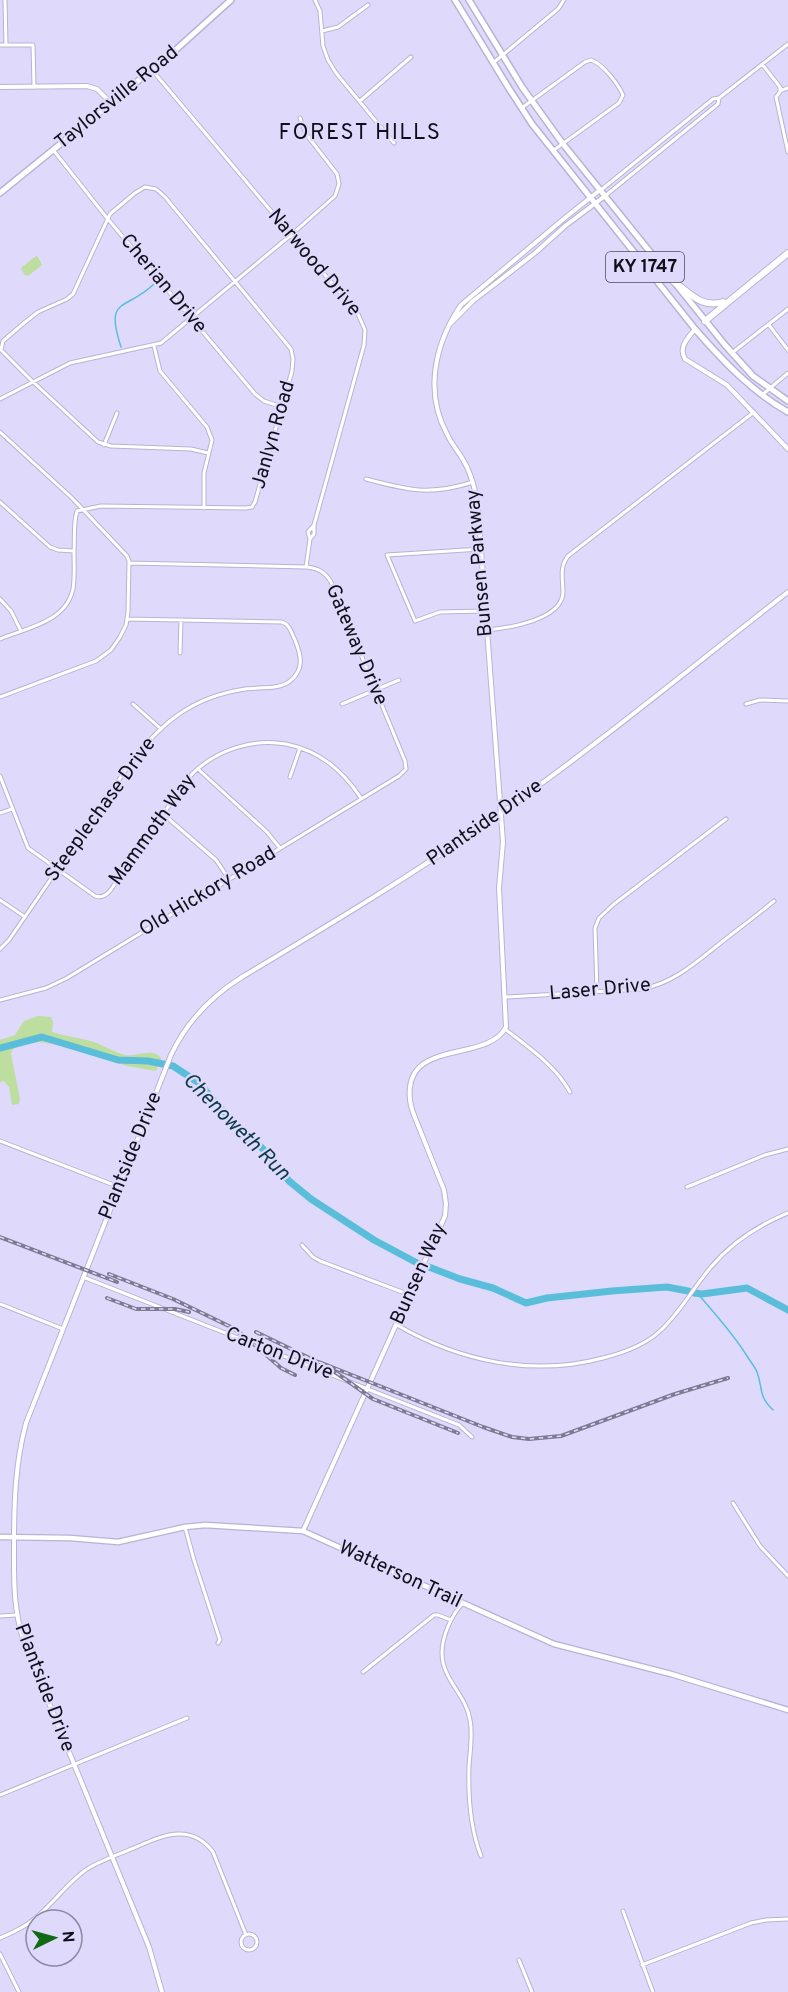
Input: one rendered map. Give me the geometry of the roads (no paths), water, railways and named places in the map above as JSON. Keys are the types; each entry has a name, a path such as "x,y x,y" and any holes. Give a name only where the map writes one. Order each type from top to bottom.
{"highway":[{"path":"705,321 788,253"},
{"path":"673,281 700,302 718,304 727,301"}],"main road":[{"name":"Taylorsville Road","path":"0,193 152,70 231,0"},
{"name":"KY 1747","path":"455,0 521,108 695,329 734,371 762,396 788,412"},
{"name":"KY 1747","path":"467,0 531,101 563,144 731,353 768,389 788,401"},
{"path":"695,329 705,321"},
{"name":"Watterson Trail","path":"0,1537 70,1538 118,1542 185,1527 205,1525 303,1531 539,1638 567,1648 654,1669 788,1710"}],"street":[{"path":"5,0 6,45"},
{"path":"315,0 320,11 323,46 328,60 336,73 394,142"},
{"path":"493,63 558,9 564,0"},
{"path":"322,31 338,27 368,5"},
{"name":"Bunsen Parkway","path":"501,813 477,496 463,459 441,423 434,400 434,367 440,348 460,305 479,288 713,99 719,98 788,44"},
{"path":"0,45 33,45 34,87"},
{"path":"360,101 411,57"},
{"path":"521,108 591,60 598,64 622,92 623,98 619,103 553,151"},
{"path":"762,64 782,90 788,88"},
{"name":"Narwood Drive","path":"152,70 358,315 365,330 364,345 314,525 314,534 310,539 306,567"},
{"path":"0,87 87,86 97,89 111,102"},
{"path":"780,87 780,92 776,97 788,152"},
{"name":"Bunsen Parkway","path":"450,324 473,301 718,104 719,98"},
{"path":"0,399 70,363 154,346 166,340 335,195 339,184 335,170 306,134 300,118"},
{"name":"Cherian Drive","path":"53,150 107,218 257,396 282,407"},
{"name":"Janlyn Road","path":"82,509 101,506 246,508 254,504 293,366 291,349 237,281 156,189 148,187 138,191 107,218"},
{"path":"107,218 73,294 38,312 2,343 2,353 104,445 191,449 208,453"},
{"path":"731,353 788,309"},
{"path":"768,324 788,350"},
{"path":"695,329 683,346 683,355 686,359 727,385 788,449"},
{"path":"154,346 160,371 210,431 212,440 204,473 204,507"},
{"path":"762,396 788,373"},
{"path":"486,630 517,627 555,609 562,599 562,568 568,556 754,411"},
{"path":"104,445 117,413"},
{"path":"0,432 82,509 127,556 129,563 127,619 116,644 100,658 0,697"},
{"path":"366,479 420,491 473,482"},
{"path":"0,502 50,547 74,551"},
{"path":"0,639 52,619 66,606 74,586 75,519 77,511 82,509"},
{"path":"481,549 387,555 415,621 440,612 485,611"},
{"name":"Gateway Drive","path":"129,563 306,567 320,570 331,582 406,766"},
{"name":"Plantside Drive","path":"162,1992 149,1947 28,1655 16,1615 13,1585 15,1477 23,1436 171,1055 187,1026 217,994 414,872 501,813 788,592"},
{"path":"0,599 11,611 21,631"},
{"path":"127,619 181,620 180,653"},
{"name":"Steeplechase Drive","path":"0,949 142,747 160,728 190,707 219,694 286,684 300,667 301,656 298,647 289,626 282,622 181,620"},
{"path":"342,704 399,680"},
{"path":"746,704 760,700 788,701"},
{"path":"133,704 160,728"},
{"name":"Mammoth Way","path":"57,870 95,896 107,895 121,875 133,866 137,851 182,786 208,761 248,744 273,743 300,748 318,756 342,773 361,799"},
{"path":"290,777 300,748"},
{"name":"Old Hickory Road","path":"0,1000 56,984 403,773 406,766"},
{"path":"198,769 267,832 280,848"},
{"path":"0,776 28,848 57,870"},
{"path":"0,813 12,809"},
{"path":"501,813 503,842 499,888 507,1018 505,1029 564,1081 570,1092"},
{"path":"163,814 216,860 229,879"},
{"path":"597,992 594,932 598,920 614,904 726,819"},
{"path":"0,900 24,917"},
{"name":"Laser Drive","path":"506,997 647,988 671,980 774,901"},
{"name":"Bunsen Way","path":"303,1531 444,1221 446,1204 444,1190 412,1108 410,1099 412,1082 419,1068 430,1060 490,1043 497,1040 505,1029"},
{"path":"0,1141 118,1187"},
{"path":"687,1187 765,1155 788,1149"},
{"path":"397,1325 452,1351 484,1360 509,1364 561,1366 589,1362 641,1344 658,1333 710,1268 735,1244 765,1223 788,1212"},
{"path":"302,1245 320,1261 411,1295"},
{"name":"Carton Drive","path":"83,1277 459,1425 472,1437"},
{"path":"0,1304 63,1329"},
{"path":"733,1503 759,1544 788,1576"},
{"path":"185,1527 220,1640 218,1643"},
{"path":"463,1603 451,1620 443,1643 442,1657 446,1673 462,1699 471,1722 469,1800 473,1828 481,1856"},
{"path":"0,1616 16,1615"},
{"path":"363,1672 434,1615 451,1620"},
{"path":"0,1795 187,1718"},
{"path":"0,1938 33,1920 81,1874 96,1864 170,1834 184,1834 202,1841 215,1856 246,1935"},
{"path":"623,1911 653,1992"},
{"path":"642,1965 751,1923 788,1919"},
{"path":"246,1935 253,1936 256,1940 256,1946 251,1950 245,1949 241,1944 241,1939 246,1935"},
{"path":"0,1954 19,1992"},
{"path":"519,1960 531,1992"}],"waterway":[{"path":"121,347 116,331 117,312 121,306 145,292 155,283"},
{"name":"Chenoweth Run","path":"0,1048 42,1037 118,1060 148,1061 173,1066 199,1083 220,1108 263,1149 289,1181 311,1199 374,1240 419,1264"},
{"name":"Chenoweth Run","path":"429,1267 493,1288 526,1303 547,1298 612,1291 667,1287 688,1291"},
{"name":"Chenoweth Run","path":"694,1293 747,1288 788,1310"},
{"path":"698,1294 730,1332 754,1366 763,1396 773,1410"}],"railway":[{"path":"0,1237 117,1282"},
{"path":"109,1274 173,1299 233,1328 281,1368 295,1375"},
{"path":"107,1298 136,1309 175,1309 189,1312"},
{"path":"256,1332 328,1367 373,1399 458,1433"},
{"path":"319,1362 483,1427 512,1437 529,1439 561,1436 675,1394 728,1378"}],"district":[{"name":"FOREST HILLS","path":"360,133"}]}
